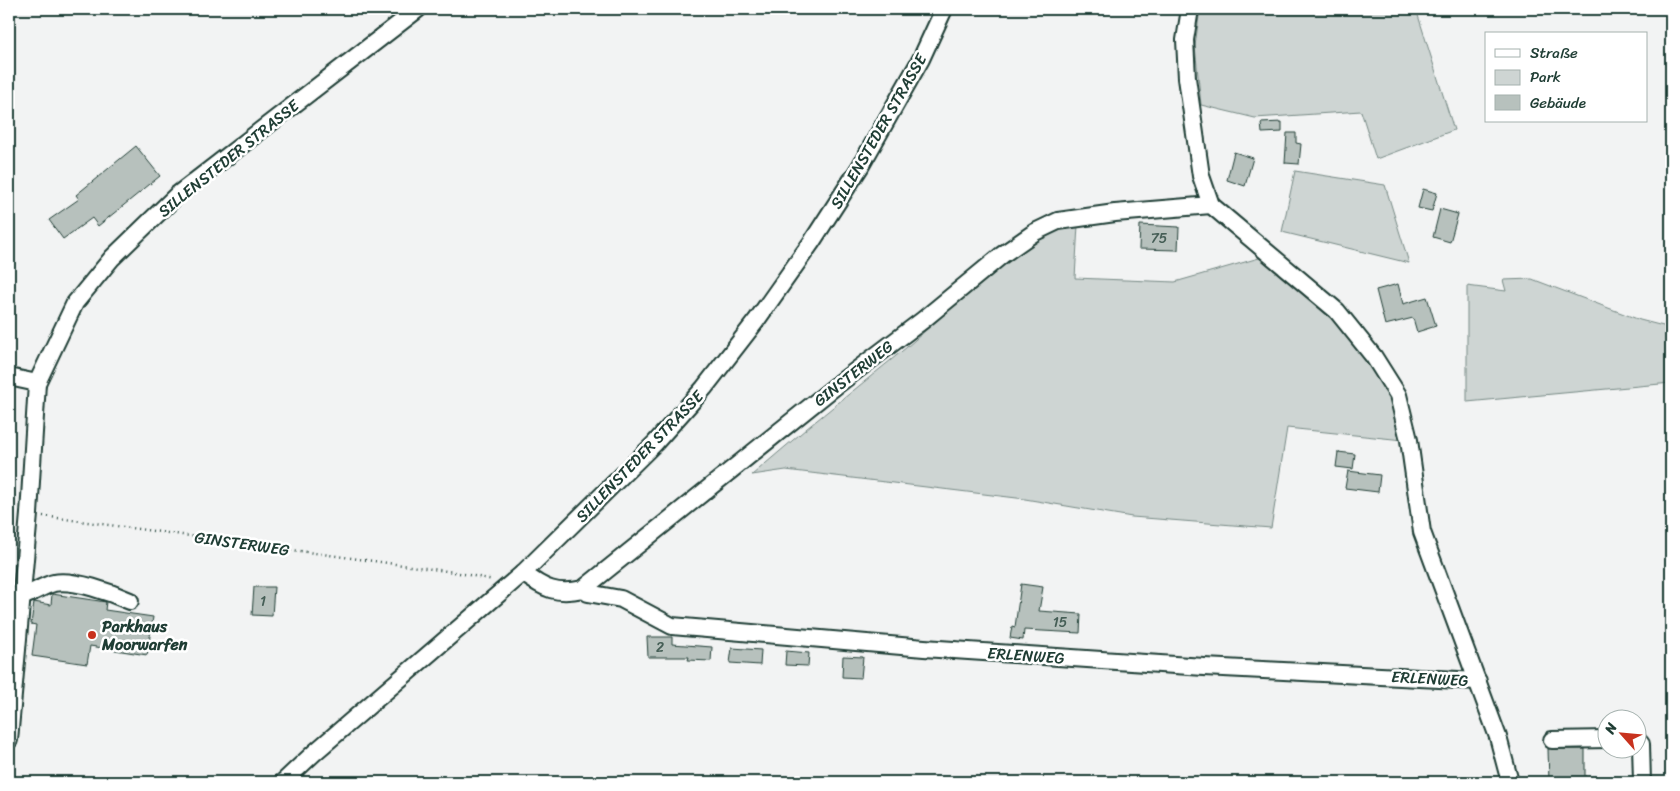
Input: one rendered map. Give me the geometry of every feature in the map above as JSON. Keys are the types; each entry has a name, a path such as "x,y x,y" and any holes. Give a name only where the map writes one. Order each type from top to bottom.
{"street":[{"name":"SILLENSTEDER STRASSE","path":"9,740 13,656 22,597 37,383 75,303 112,258 177,195 418,9"},
{"name":"SILLENSTEDER STRASSE","path":"283,782 314,753 523,573 655,443 704,388 756,321 811,243 860,166 921,59 944,9"},
{"path":"1190,9 1185,40 1187,78 1201,176 1211,205 1337,311 1374,357 1398,395 1409,440 1422,532 1478,680 1498,737 1510,782"},
{"name":"GINSTERWEG","path":"583,589 837,385 923,320 1002,255 1036,232 1058,221 1115,212 1211,205"},
{"path":"9,377 37,383"},
{"path":"523,573 541,586 556,592 572,592 583,589"},
{"path":"22,597 54,583 73,584 105,590 130,601"},
{"name":"ERLENWEG","path":"583,589 588,593 620,600 672,626 934,648 1194,666 1478,680"},
{"path":"1552,740 1598,739"},
{"path":"1641,758 1642,782"}],"path":[{"name":"GINSTERWEG","path":"29,514 454,572 499,581"}],"green space":[{"path":"1200,9 1416,9 1454,130 1376,159 1361,111 1255,118 1201,105 1195,46"},
{"path":"1295,171 1385,185 1409,263 1282,232"},
{"path":"1078,225 1075,278 1175,282 1259,258 1284,272 1301,285 1357,346 1370,364 1392,401 1399,420 1403,440 1287,428 1271,528 1132,517 1025,499 786,470 752,475 907,347 1011,257 1062,227"},
{"path":"1532,279 1640,320 1671,328 1671,383 1467,402 1467,286 1506,291 1503,280"}],"building":[{"path":"1282,122 1282,132 1262,133 1261,123"},
{"path":"1287,133 1296,133 1296,143 1301,144 1299,164 1285,163"},
{"path":"136,146 160,176 98,226 92,218 63,239 49,220 79,199 76,195"},
{"path":"1234,152 1253,158 1245,186 1227,180"},
{"path":"1423,189 1437,193 1432,211 1418,208"},
{"path":"1440,209 1458,214 1450,242 1433,237"},
{"path":"1140,225 1179,227 1178,250 1139,249"},
{"path":"1398,284 1403,304 1427,297 1436,326 1417,332 1413,318 1385,325 1376,290"},
{"path":"1338,452 1355,454 1353,469 1336,467"},
{"path":"1348,471 1380,475 1378,492 1345,488"},
{"path":"1021,584 1043,587 1039,611 1081,614 1080,633 1024,630 1023,640 1010,638 1012,626 1015,627"},
{"path":"254,587 274,587 272,616 252,615"},
{"name":"Parkhaus Moorwarfen","path":"52,594 106,602 105,610 153,617 147,655 90,646 87,664 32,656 36,625 31,624 34,602 51,605"},
{"path":"647,637 672,637 672,644 712,647 711,661 688,660 689,657 648,657"},
{"path":"732,648 761,650 760,665 730,663"},
{"path":"786,651 809,653 808,666 785,665"},
{"path":"843,656 863,657 861,678 842,677"},
{"path":"1548,749 1585,749 1585,782 1549,782"}],"place":[{"name":"Parkhaus Moorwarfen","path":"92,635"}]}
